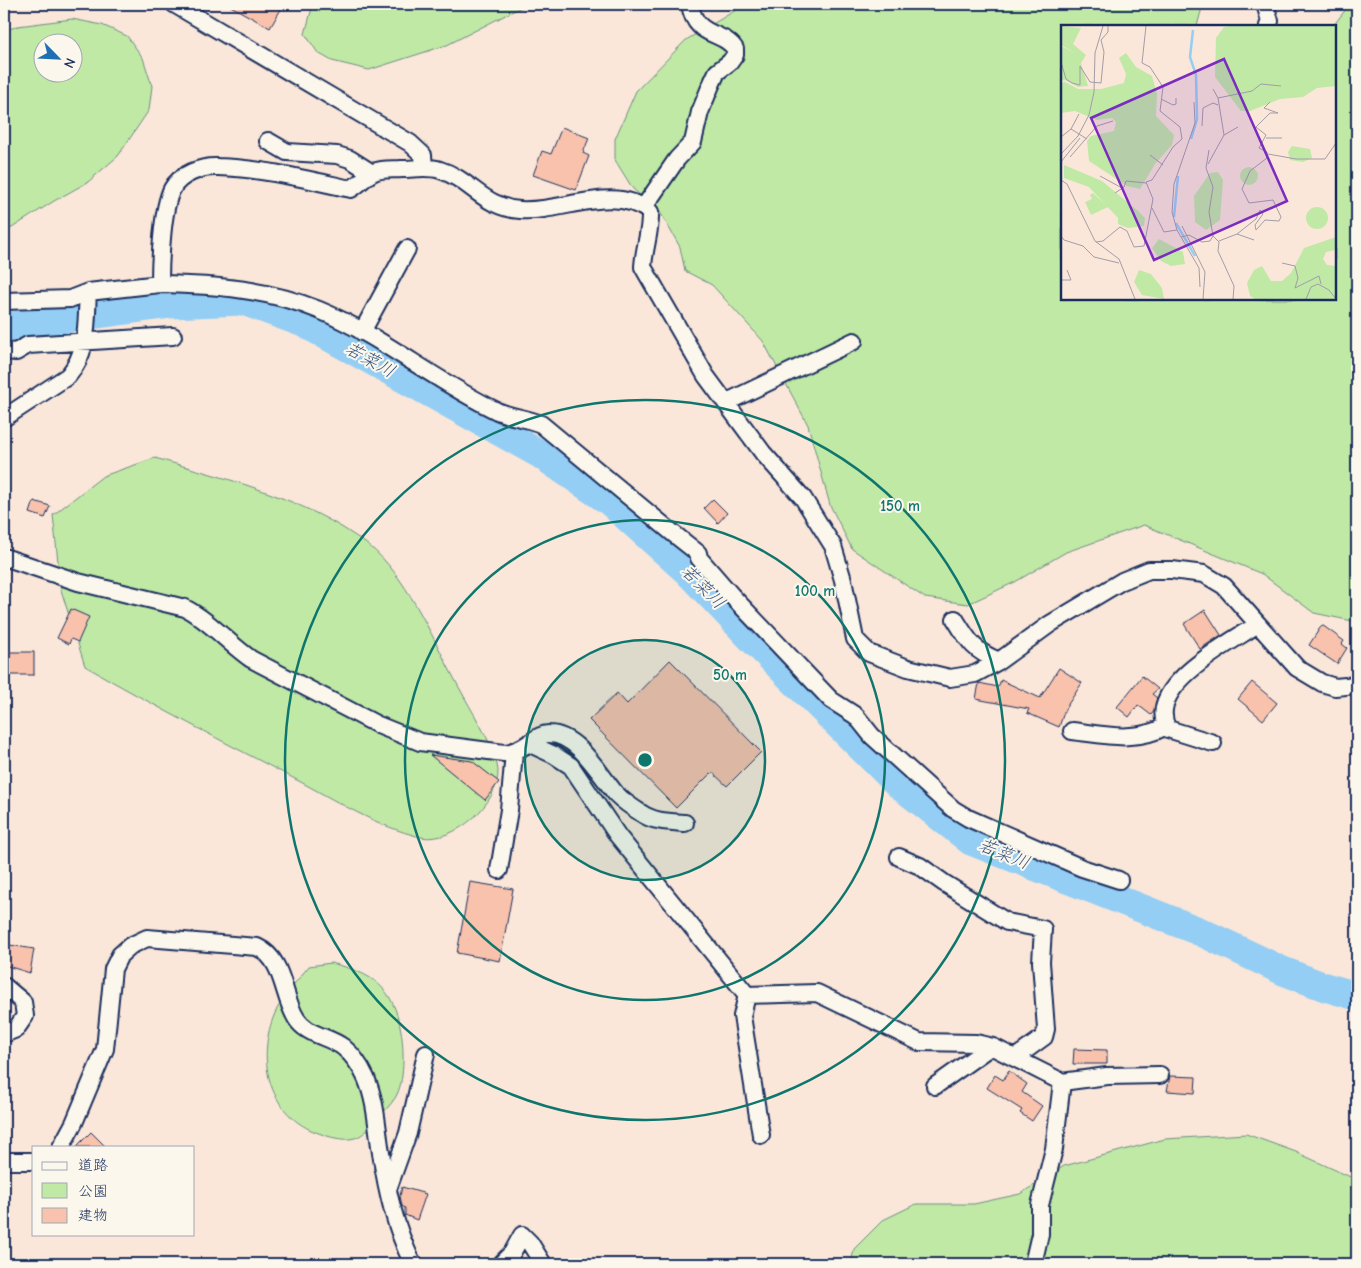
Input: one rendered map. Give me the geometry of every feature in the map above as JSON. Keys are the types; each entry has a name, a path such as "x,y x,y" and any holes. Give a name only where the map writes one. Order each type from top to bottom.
{"street":[{"path":"174,4 410,143 423,155 424,168"},
{"path":"644,207 677,159 693,142 700,112 717,72 734,55 735,49 731,44 713,36 692,18 690,4"},
{"path":"1265,4 1270,20 1268,25"},
{"path":"268,142 287,152 337,155 350,159 372,173"},
{"path":"160,284 160,263 167,206 172,189 189,173 217,166 351,189 372,173 424,168 449,174 485,199 509,209 536,211 614,199 638,203 650,212 651,228 644,252 643,267 706,376 763,453 803,498 833,546 843,580 855,639 869,653 908,668 950,678 975,674 999,661 1050,624 1122,581 1149,570 1172,570 1204,574 1224,586 1297,668 1322,683 1336,687 1357,685"},
{"path":"362,332 407,249"},
{"path":"4,300 70,299 160,284 207,284 271,294 319,310 362,332 498,411 527,418 540,424 690,545 732,596 831,700 856,716 872,736 952,809 968,818 1082,868 1119,880"},
{"path":"4,418 68,376 76,367 85,339 88,295"},
{"path":"4,352 16,352 28,345 85,339 173,336"},
{"path":"727,402 854,341"},
{"path":"4,557 78,582 185,608 196,614 233,647 251,659 378,725 420,742 514,752 530,744 540,735 550,734 569,741 590,759 618,796 642,815 657,820 685,823"},
{"path":"955,619 970,644 983,654 999,661"},
{"path":"1213,743 1168,729 1163,721 1163,711 1169,693 1180,680 1258,624"},
{"path":"1072,730 1120,737 1153,733 1166,726"},
{"path":"530,744 554,755 571,766 618,836 747,995"},
{"path":"498,870 509,810 514,752"},
{"path":"899,857 920,866 1007,922 1043,928 1041,962 1046,1029 1044,1036 1014,1058"},
{"path":"62,1146 74,1123 105,1049 113,969 120,955 130,946 147,938 257,947 272,956 293,1014 300,1025 343,1047 356,1061 366,1079 374,1108 393,1216 401,1239 412,1262 415,1264"},
{"path":"4,986 23,1002 25,1016 16,1029 4,1034"},
{"path":"747,995 817,992 919,1042 976,1043 990,1047 1062,1082 1107,1076 1160,1075"},
{"path":"747,995 742,1016 761,1135"},
{"path":"935,1086 990,1047"},
{"path":"388,1190 408,1132 426,1054"},
{"path":"1033,1264 1040,1234 1040,1205 1054,1149 1062,1082"},
{"path":"4,1161 32,1160"},
{"path":"501,1264 512,1253 522,1235 530,1243 542,1264"}],"green space":[{"path":"313,4 527,4 447,45 369,70 332,61 318,53 305,34"},
{"path":"746,4 1203,4 1197,25 1061,25 1061,300 1336,300 1336,25 1334,25 1350,4 1357,4 1357,622 1314,613 1262,574 1144,525 1066,552 1015,582 968,604 925,598 852,549 830,505 808,425 763,341 712,285 685,271 680,247 660,212 633,189 615,160 615,139 636,91 686,40"},
{"path":"72,19 102,25 127,36 143,58 152,86 149,110 118,156 88,182 4,233 4,31 18,26"},
{"path":"155,458 238,482 293,502 344,529 368,545 381,557 394,572 417,607 493,751 498,770 497,783 483,808 473,819 447,834 434,837 421,837 388,827 163,710 85,666 61,590 53,515 103,476"},
{"path":"331,963 359,972 370,978 387,993 393,1003 402,1038 401,1084 395,1098 368,1130 358,1137 350,1139 338,1139 321,1134 295,1120 283,1108 274,1094 266,1060 271,1025 277,1009 284,998 309,966"},
{"path":"1246,1134 1296,1152 1357,1180 1357,1264 851,1264 854,1249 883,1220 916,1204 974,1204 1020,1194 1064,1166 1165,1139"}],"building":[{"path":"227,4 284,4 270,28"},
{"path":"562,127 589,138 583,153 589,156 576,190 533,175 542,151 551,154"},
{"path":"713,499 727,513 718,523 704,508"},
{"path":"34,501 50,506 45,518 30,513"},
{"path":"71,609 89,617 78,642 71,639 69,644 57,638"},
{"path":"1205,610 1221,635 1200,649 1184,624"},
{"path":"1322,625 1344,641 1342,644 1347,648 1337,664 1309,645"},
{"path":"4,652 34,652 34,675 4,675"},
{"path":"670,660 761,752 727,786 712,772 676,808 589,720 617,693 627,704"},
{"path":"1059,668 1082,683 1065,709 1059,727 1027,713 1029,709 976,699 979,683 998,687 1001,680 1040,698"},
{"path":"1142,676 1158,689 1152,694 1157,698 1154,711 1151,715 1138,705 1129,717 1117,707"},
{"path":"1252,682 1277,703 1263,720 1238,699"},
{"path":"430,755 472,761 499,782 485,800"},
{"path":"470,882 513,889 500,961 457,953"},
{"path":"10,945 34,949 30,973 4,965"},
{"path":"1074,1049 1107,1050 1107,1064 1073,1064"},
{"path":"1009,1071 1027,1084 1022,1092 1042,1106 1032,1121 1020,1113 1022,1110 987,1088 995,1075 1003,1080"},
{"path":"1170,1076 1196,1077 1195,1093 1167,1091"},
{"path":"91,1132 105,1146 77,1146"},
{"path":"402,1187 426,1194 417,1220 405,1215 405,1208 402,1206 400,1196"}],"waterway":[{"name":"若菜川","path":"4,327 171,304 243,301 306,324 540,454 609,501 688,572 750,637 896,782 971,841 1201,932 1283,971 1325,987 1357,996"}]}
